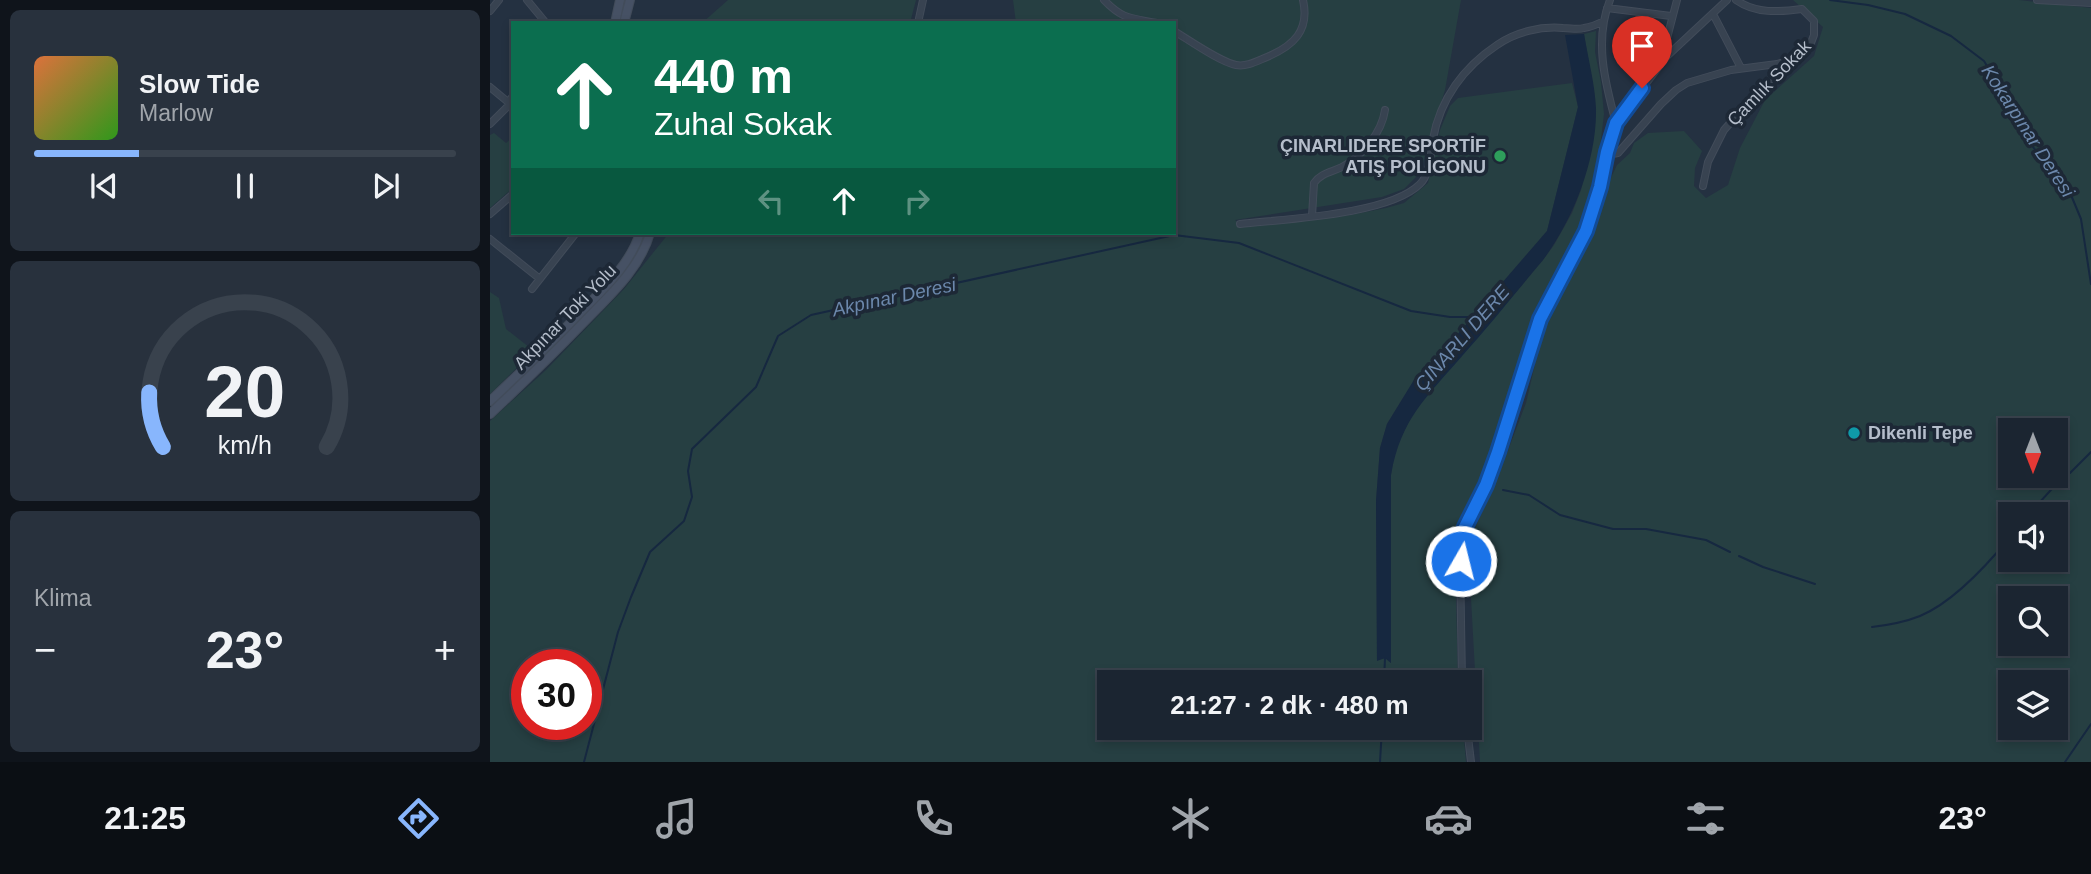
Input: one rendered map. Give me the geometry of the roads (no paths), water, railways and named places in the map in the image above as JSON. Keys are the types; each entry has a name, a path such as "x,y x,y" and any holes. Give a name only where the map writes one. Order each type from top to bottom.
{"main road":[{"path":"615,21 620,0"},
{"path":"625,21 630,0"},
{"name":"Akpınar Toki Yolu","path":"490,401 544,351 603,288 628,259 639,235"},
{"name":"Akpınar Toki Yolu","path":"490,414 605,300 633,268 649,235"}],"street":[{"path":"490,11 499,0"},
{"path":"527,0 544,21"},
{"path":"918,21 923,0"},
{"path":"1104,0 1116,13 1148,21"},
{"path":"1176,32 1234,65 1248,65 1293,43 1302,29 1305,9 1303,0"},
{"path":"1610,0 1604,21 1602,64 1616,123"},
{"path":"1666,57 1671,16 1677,0"},
{"path":"1462,670 1461,549 1465,527 1486,485 1498,452 1540,319 1590,220 1616,123 1666,57 1727,0"},
{"name":"Çamlık Sokak","path":"1703,186 1708,162 1724,130 1762,88 1811,43 1814,35 1814,22 1802,9 1766,11 1747,7 1736,0"},
{"path":"2037,0 2091,3"},
{"path":"1607,8 1671,16"},
{"path":"1713,14 1741,68"},
{"path":"1240,224 1312,216 1384,204 1398,198 1426,177 1437,122 1450,92 1463,74 1495,46 1508,37 1526,32 1547,28 1584,29 1604,21"},
{"path":"1607,155 1618,153 1676,90 1696,79 1741,68 1776,65 1794,59"},
{"path":"490,87 511,102 490,124"},
{"path":"1312,216 1314,183 1321,176 1344,166 1365,149 1382,122 1385,110"},
{"path":"490,214 511,196"},
{"path":"532,289 574,235"},
{"path":"490,239 540,279"},
{"path":"1468,740 1471,762"}],"water":[{"name":"ÇINARLI DERE","path":"1584,34 1594,90 1595,128 1588,169 1573,208 1543,260 1417,410 1395,455 1391,475 1391,663 1385,658 1377,661 1376,501 1380,448 1387,424 1414,380 1451,342 1547,231 1578,107 1565,35"}],"waterway":[{"name":"Kokarpınar Deresi","path":"1830,0 1905,14 1951,36 1984,61 2033,147 2071,195 2081,219 2091,284"},
{"name":"Akpınar Deresi","path":"584,762 618,632 631,597 650,552 684,521 692,497 688,471 692,449 756,387 778,336 811,315 1174,235 1239,243 1411,311 1450,317 1474,317"},
{"name":"Kokarpınar Deresi","path":"2070,473 2091,452"},
{"name":"Kokarpınar Deresi","path":"2040,502 2053,488"},
{"path":"1503,490 1529,495 1560,515 1613,529 1646,529 1706,540 1730,552"},
{"name":"Kokarpınar Deresi","path":"1872,627 1897,623 1933,610 1958,592 1998,551"},
{"path":"1739,556 1815,584"},
{"path":"1384,670 1385,658"},
{"path":"2065,762 2091,724"},
{"path":"1380,762 1381,740"}],"place":[{"name":"ÇINARLIDERE SPORTİF ATIŞ POLİGONU","path":"1500,156"},
{"name":"Dikenli Tepe","path":"1854,433"}]}
